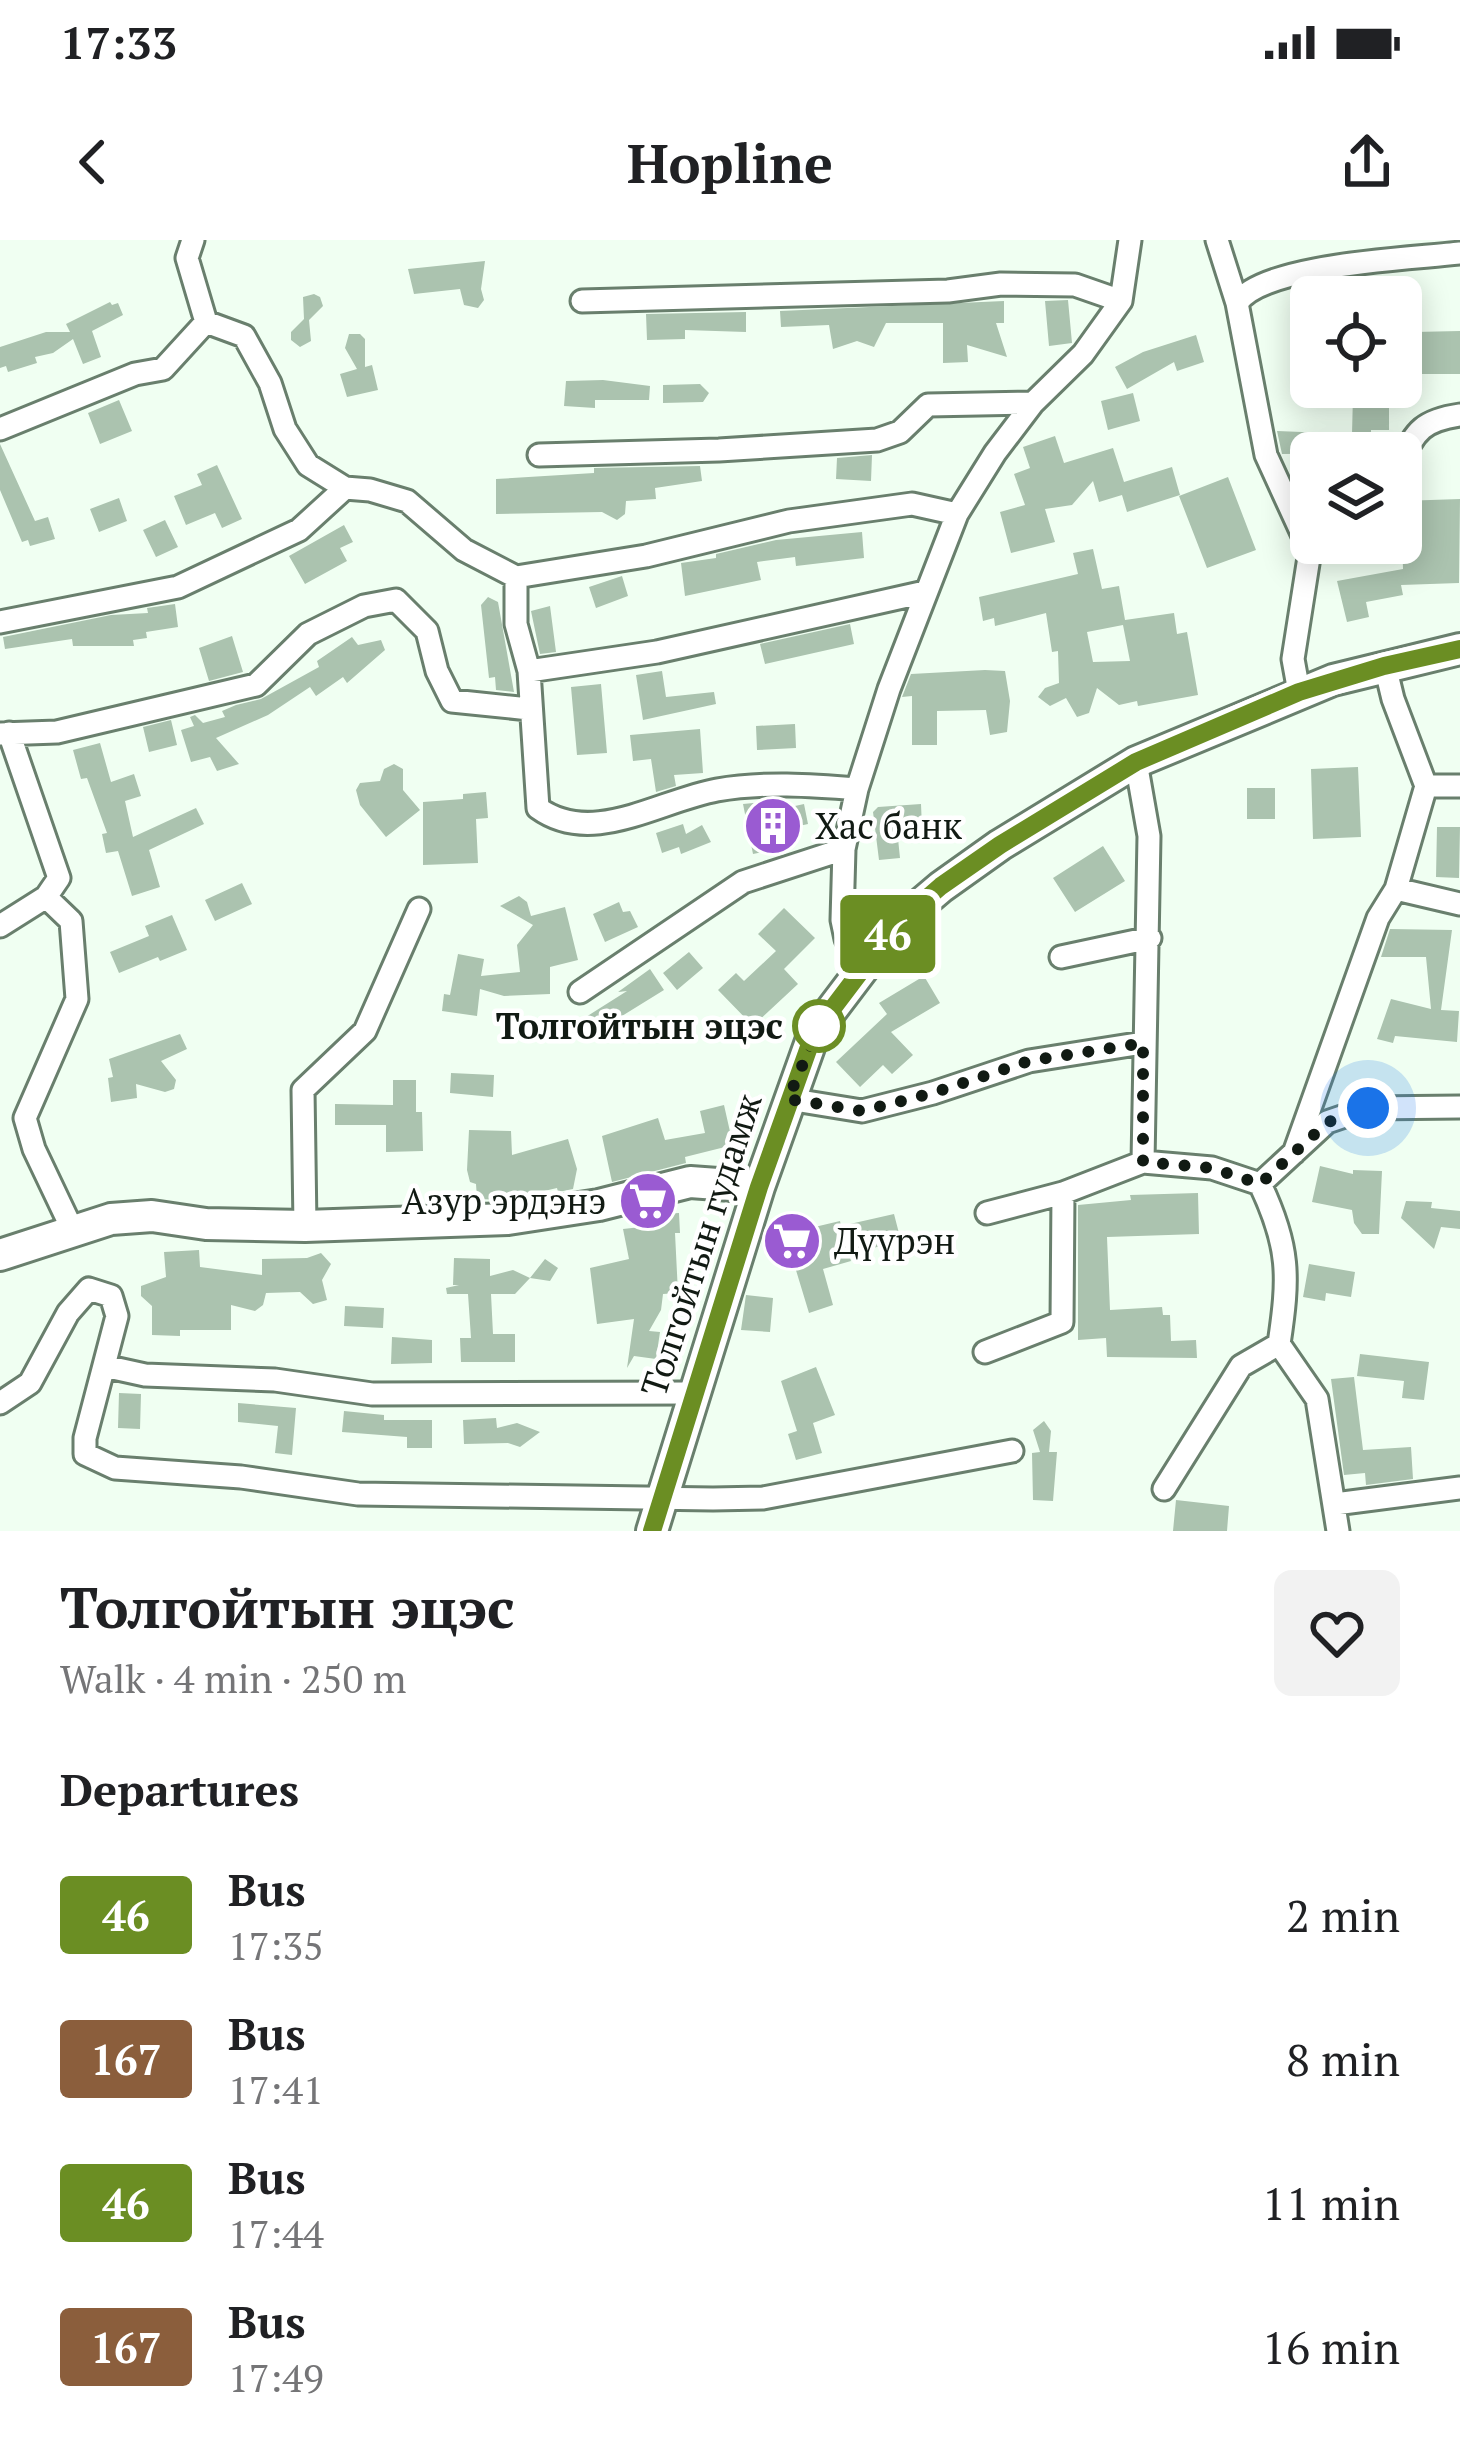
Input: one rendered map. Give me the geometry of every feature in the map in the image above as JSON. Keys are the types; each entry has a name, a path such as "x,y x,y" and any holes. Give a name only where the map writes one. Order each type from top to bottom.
{"main road":[{"name":"Толгойтын гудамж","path":"652,1531 759,1187 814,1033 895,926 1000,845 1136,762 1299,692 1460,649"},
{"path":"0,1255 112,1219 152,1216 206,1224 305,1226 508,1219 599,1205 690,1182 759,1187"}],"street":[{"path":"193,240 187,258 206,322"},
{"path":"862,966 846,939 842,920 844,849 857,789 925,592 956,514 995,453 1033,404 1083,354 1121,301 1130,240"},
{"path":"1217,240 1237,304 1266,455 1290,497"},
{"path":"1237,304 1245,291 1303,272 1460,254"},
{"path":"582,301 948,291 1001,284 1075,285 1121,301"},
{"path":"0,429 135,374 163,369 206,322"},
{"path":"206,322 244,336 270,383 285,429 308,465 345,488 407,501 464,550 516,577 646,556 830,515 912,504 956,514"},
{"path":"538,455 877,440 900,432 928,405 1033,404"},
{"path":"1415,432 1433,419 1460,415"},
{"path":"0,622 178,587 299,530 345,488"},
{"path":"1299,692 1293,659 1315,564"},
{"path":"516,577 515,624 529,670 538,808 556,821 580,826 716,790 810,784 857,789"},
{"path":"529,670 658,652 925,592"},
{"path":"0,926 46,897 59,878 4,733 57,732 256,685 308,634 364,606 396,600 427,631 437,671 452,701 529,709"},
{"path":"1294,1153 1378,918 1396,890 1426,786 1384,666"},
{"path":"1136,762 1149,836 1143,1162"},
{"path":"1426,786 1460,786"},
{"path":"580,992 743,882 844,849"},
{"path":"1396,890 1460,904"},
{"path":"46,897 71,921 77,999 25,1118 34,1149 73,1231"},
{"path":"305,1226 303,1090 365,1031 419,909"},
{"path":"1060,957 1150,938"},
{"path":"788,1099 862,1111 1029,1061 1143,1043"},
{"path":"1260,1184 1328,1122 1368,1108 1460,1107"},
{"path":"987,1213 1063,1193 1143,1162 1212,1168 1260,1184 1280,1227 1288,1284 1279,1344 1318,1400 1338,1531"},
{"path":"986,1352 1061,1322 1063,1193"},
{"path":"0,1403 30,1383 68,1312 89,1289 112,1296 117,1316 85,1454 116,1468 241,1477 358,1494 763,1498 1012,1451"},
{"path":"1164,1489 1241,1366 1279,1344"},
{"path":"104,1366 145,1375 275,1380 372,1394 693,1393"},
{"path":"1335,1504 1460,1489"}],"building":[{"path":"485,261 484,300 478,308 464,305 460,289 414,294 408,269"},
{"path":"314,294 323,306 309,320 311,341 300,347 291,340 291,332 304,319 303,297"},
{"path":"1068,300 1072,343 1049,346 1045,301"},
{"path":"1004,301 1004,323 996,323 1007,357 967,345 968,362 943,363 943,323 886,323 874,347 857,341 833,349 829,325 781,327 780,311"},
{"path":"110,302 118,303 123,315 92,331 101,357 83,364 73,339 53,353 35,357 37,363 8,372 6,366 0,368 0,347 46,332 70,332 66,324"},
{"path":"746,312 746,332 685,330 685,339 647,340 646,314"},
{"path":"1460,331 1460,374 1422,374 1422,332"},
{"path":"349,334 365,339 365,367 372,365 378,390 347,397 340,374 357,369 345,348"},
{"path":"1196,335 1204,362 1177,371 1174,362 1127,389 1115,367 1143,352"},
{"path":"566,381 650,386 649,400 595,400 595,408 564,406"},
{"path":"700,384 709,393 703,402 663,403 663,385"},
{"path":"1133,393 1140,421 1108,430 1101,401"},
{"path":"119,400 132,431 100,444 88,413"},
{"path":"1353,408 1389,408 1389,430 1352,432"},
{"path":"1277,431 1302,432 1290,432 1290,454 1282,454"},
{"path":"1055,436 1064,463 1113,448 1124,482 1172,467 1180,495 1127,512 1122,495 1099,502 1093,481 1072,505 1045,509 1055,542 1011,553 1000,512 1025,505 1014,474 1030,468 1023,447"},
{"path":"0,444 35,521 48,517 55,539 30,546 28,540 22,542 0,490"},
{"path":"872,455 871,481 836,479 837,458"},
{"path":"217,465 242,519 222,528 215,513 186,525 174,496 202,485 197,474"},
{"path":"700,466 702,481 655,488 656,499 626,501 625,514 617,520 602,512 496,514 496,479 594,473 594,468"},
{"path":"1228,477 1256,550 1207,568 1179,496"},
{"path":"119,498 127,521 99,532 90,509"},
{"path":"1460,499 1459,583 1401,585 1403,595 1366,602 1369,617 1347,622 1337,581 1403,569 1403,564 1422,564 1422,500"},
{"path":"165,520 178,547 156,557 143,530"},
{"path":"344,525 353,542 340,548 347,561 305,584 289,556"},
{"path":"862,532 864,558 796,566 795,557 757,562 761,580 685,596 681,563 776,540"},
{"path":"1093,549 1102,589 1119,586 1125,620 1174,613 1177,634 1187,632 1198,695 1119,705 1097,688 1089,713 1077,717 1066,698 1050,706 1038,697 1045,688 1059,683 1058,651 1052,652 1046,613 995,626 994,618 983,621 979,597 1078,574 1073,553","holes":["1123,625 1130,661 1093,662 1087,632"]},
{"path":"622,576 628,596 596,608 589,587"},
{"path":"488,597 498,602 514,692 496,690 495,677 489,678 481,605"},
{"path":"175,604 178,627 146,632 147,638 133,640 134,646 73,646 72,639 5,649 3,637 111,615 148,613 147,608"},
{"path":"550,606 556,652 540,654 531,611"},
{"path":"850,624 854,644 765,664 760,644"},
{"path":"232,636 243,672 209,681 199,648"},
{"path":"352,637 358,645 381,640 385,650 347,683 343,677 316,696 310,687 268,715 216,738 239,764 217,771 210,757 191,762 181,730 194,726 190,717 195,715 203,723 225,717 222,711 261,699 319,667 317,661"},
{"path":"662,671 666,697 714,692 716,704 643,720 636,675"},
{"path":"1005,671 1010,701 1007,732 990,735 986,710 937,711 937,745 912,745 912,696 902,697 911,674"},
{"path":"601,684 607,753 577,755 571,687"},
{"path":"171,720 177,745 149,752 143,727"},
{"path":"795,724 796,748 757,750 756,726"},
{"path":"700,729 703,773 674,775 676,786 656,792 651,759 633,761 630,735"},
{"path":"100,743 111,782 134,774 141,796 125,801 133,837 196,808 204,824 149,850 160,887 132,896 118,851 106,853 102,834 107,833 73,750"},
{"path":"394,764 403,769 403,790 420,810 386,837 360,805 356,790 360,783 380,781 384,769"},
{"path":"1358,767 1361,837 1313,839 1311,769"},
{"path":"1247,788 1275,788 1275,819 1247,819"},
{"path":"486,792 488,818 476,819 478,863 423,865 423,802"},
{"name":"Хас банк","path":"784,800 786,808 804,804 808,824 790,828 793,846 753,854 743,804"},
{"path":"921,804 922,828 897,829 900,858 879,860 873,812 878,807"},
{"path":"683,824 686,834 702,825 711,842 681,854 679,847 662,853 656,833"},
{"path":"1437,827 1460,827 1459,878 1436,877"},
{"path":"1103,846 1125,881 1075,912 1053,878"},
{"path":"242,883 252,904 215,921 205,900"},
{"path":"519,896 527,902 531,916 565,907 578,960 550,967 550,994 504,996 480,989 477,1016 442,1011 458,954 484,959 481,976 520,972 517,945 533,925 500,906"},
{"path":"619,902 638,927 605,942 593,914"},
{"path":"784,908 815,938 784,969 798,984 753,1026 718,990 736,973 744,981 776,951 758,934"},
{"path":"172,915 187,950 119,973 110,952 149,936 145,926"},
{"path":"1390,929 1452,930 1441,1010 1459,1011 1457,1042 1395,1036 1393,1043 1377,1039 1391,999 1431,1009 1426,957 1381,957"},
{"path":"689,952 703,968 677,990 663,973"},
{"path":"650,969 664,990 588,1037 578,1022 627,991 618,992"},
{"path":"924,976 940,1003 891,1032 913,1055 892,1074 883,1065 860,1087 836,1062 887,1014 879,1003"},
{"path":"180,1034 187,1049 161,1061 176,1080 174,1089 165,1092 136,1084 137,1098 111,1102 109,1059"},
{"path":"451,1073 494,1075 493,1097 450,1093"},
{"path":"393,1080 416,1080 423,1151 386,1152 386,1125 335,1125 335,1104 393,1105"},
{"path":"724,1105 733,1145 612,1182 602,1136 658,1118 665,1140 705,1133 700,1111"},
{"path":"469,1130 511,1131 512,1155 568,1139 577,1169 573,1189 506,1200 477,1199 476,1184 470,1182 467,1170"},
{"path":"1320,1166 1353,1174 1353,1170 1382,1171 1379,1234 1362,1234 1352,1210 1312,1202"},
{"path":"1198,1193 1199,1234 1107,1237 1110,1310 1162,1307 1163,1315 1170,1315 1171,1341 1196,1340 1197,1358 1107,1357 1106,1338 1078,1340 1078,1205 1131,1200 1130,1195"},
{"path":"1406,1201 1432,1202 1431,1208 1460,1211 1460,1229 1441,1227 1434,1249 1401,1218"},
{"path":"679,1213 680,1233 675,1233 678,1293 663,1294 661,1310 649,1331 660,1332 656,1359 634,1356 627,1368 634,1319 597,1324 590,1268 629,1259 623,1229 641,1227 641,1215"},
{"path":"894,1214 901,1241 849,1254 851,1261 823,1269 833,1305 809,1313 785,1234"},
{"path":"199,1250 200,1267 262,1275 262,1259 321,1253 331,1264 322,1280 327,1300 313,1304 300,1292 266,1293 263,1305 255,1311 231,1305 231,1330 152,1335 152,1306 141,1296 141,1286 166,1277 164,1252"},
{"path":"454,1258 490,1259 490,1276 513,1270 530,1278 515,1294 491,1294 493,1334 515,1334 515,1362 461,1362 460,1338 471,1338 468,1294 447,1294 446,1288 459,1285 453,1285"},
{"path":"545,1259 558,1268 550,1281 530,1278"},
{"path":"1309,1264 1355,1272 1351,1297 1326,1293 1325,1301 1303,1297"},
{"path":"746,1295 773,1298 770,1332 741,1330"},
{"path":"345,1306 384,1308 383,1328 344,1326"},
{"path":"392,1337 432,1340 432,1363 391,1364"},
{"path":"1360,1354 1429,1362 1424,1400 1402,1398 1404,1381 1357,1376"},
{"path":"816,1367 835,1415 813,1423 822,1453 796,1460 788,1434 797,1431 781,1381"},
{"path":"1354,1377 1363,1450 1411,1447 1413,1479 1366,1485 1365,1473 1344,1475 1331,1379"},
{"path":"119,1393 141,1394 140,1429 118,1428"},
{"path":"238,1403 296,1408 292,1455 275,1453 278,1426 238,1422"},
{"path":"344,1411 384,1415 384,1420 432,1420 432,1448 407,1448 407,1437 342,1432"},
{"path":"496,1418 497,1428 517,1423 540,1432 520,1447 464,1444 463,1420"},
{"path":"1044,1421 1051,1431 1049,1452 1057,1452 1053,1501 1033,1500 1032,1453 1040,1452 1033,1430"},
{"path":"1176,1500 1229,1506 1227,1531 1173,1531"}],"bus line":[{"name":"46","path":"652,1531 759,1187 814,1033 895,926 1000,845 1136,762 1333,680 1460,649"}],"place":[{"name":"Хас банк","path":"773,826"},
{"name":"Толгойтын эцэс","path":"819,1026"},
{"name":"Азур эрдэнэ","path":"648,1201"},
{"name":"Дүүрэн","path":"792,1241"}],"route":[{"path":"819,1026 788,1099 862,1111 1029,1061 1143,1043 1143,1162 1212,1168 1260,1184 1328,1122 1368,1108"}]}
